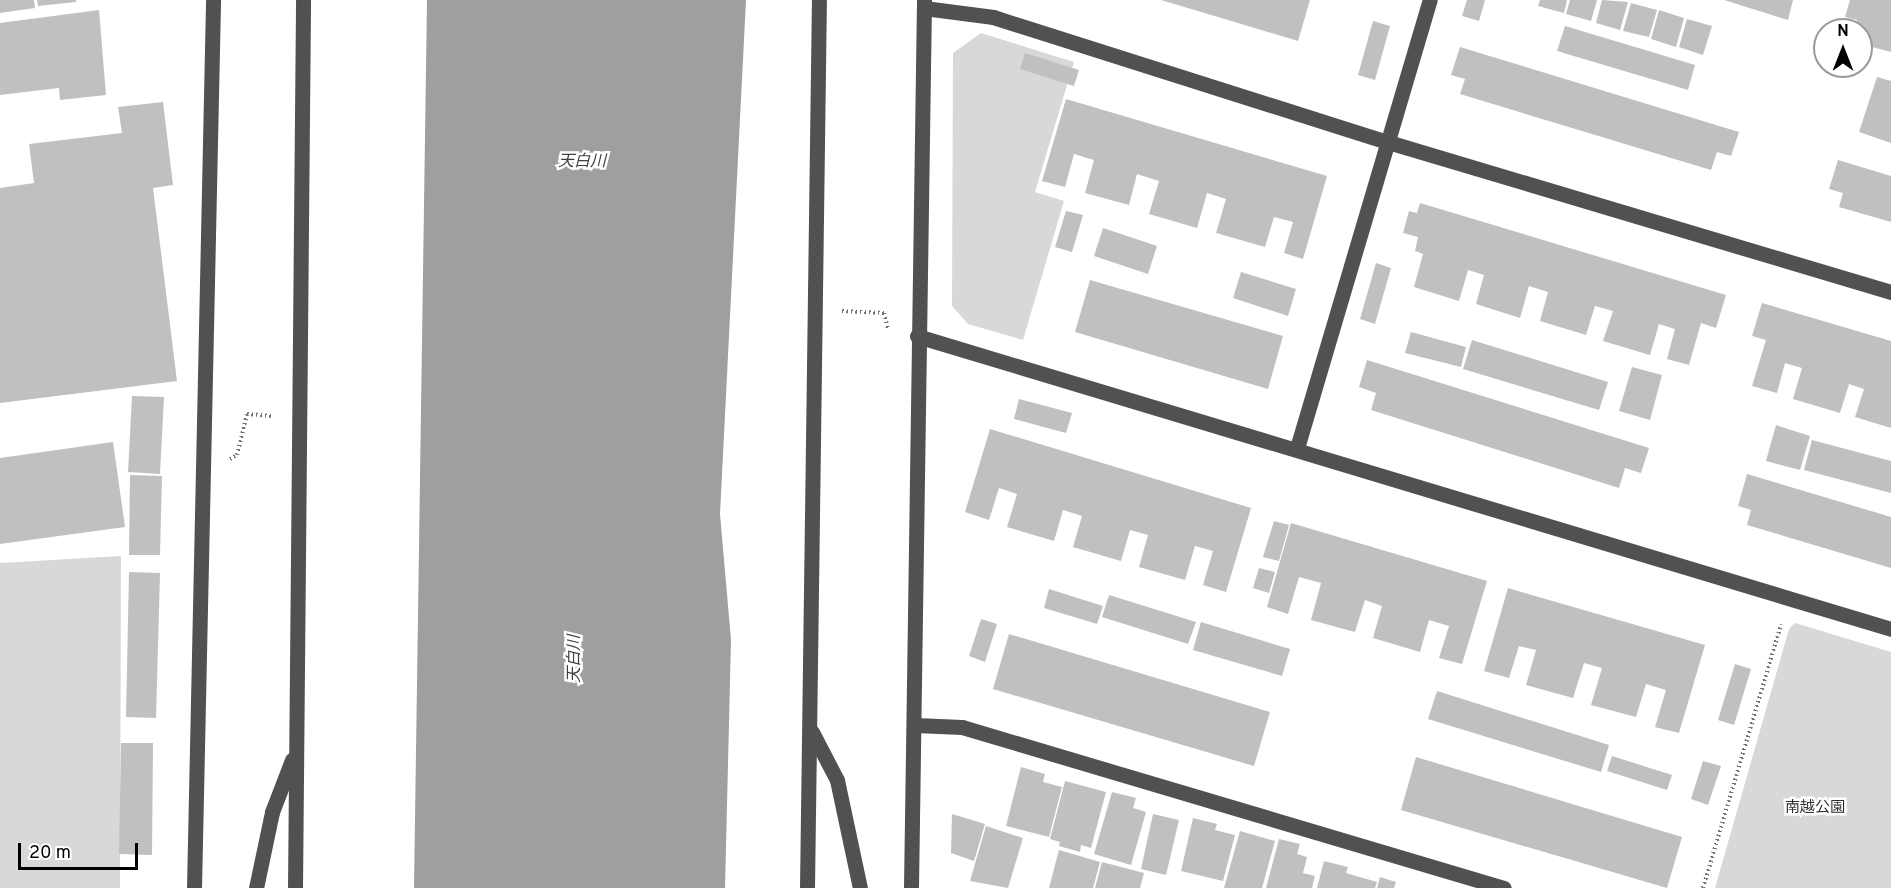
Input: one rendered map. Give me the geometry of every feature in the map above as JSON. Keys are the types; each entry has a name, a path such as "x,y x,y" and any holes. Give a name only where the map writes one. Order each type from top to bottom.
{"street":[{"path":"194,888 213,0"},
{"path":"295,888 303,0"},
{"path":"807,888 819,0"},
{"path":"1297,448 1430,0"},
{"path":"911,888 915,725 917,336 924,4 993,16 1388,142 1891,292"},
{"path":"917,336 1297,448 1891,629"},
{"path":"915,725 962,727 1504,888"},
{"path":"810,729 837,780 860,888"},
{"path":"256,888 272,812 296,752"}],"path":[{"path":"815,310 884,313 893,345 918,366"},
{"path":"202,477 237,455 247,414 300,418"},
{"path":"1703,888 1784,614"}],"green space":[{"path":"981,33 1074,62 1035,192 1064,201 1023,340 968,324 952,306 953,53"},
{"path":"121,556 120,888 0,888 0,563"},
{"name":"南越公園","path":"1795,623 1891,652 1891,888 1715,888 1789,629"}],"water":[{"name":"天白川","path":"427,0 746,0 720,514 731,640 725,888 414,888"}],"building":[{"path":"0,0 34,0 35,8 0,13"},
{"path":"37,0 76,0 76,2 38,6"},
{"path":"1161,0 1310,0 1298,41"},
{"path":"1467,0 1485,0 1479,21 1462,16"},
{"path":"1540,0 1567,0 1564,13 1538,6"},
{"path":"1570,0 1597,0 1591,21 1566,14"},
{"path":"1602,0 1628,2 1620,30 1596,23"},
{"path":"1724,0 1793,0 1788,20"},
{"path":"1850,0 1891,0 1891,52 1873,47 1873,18 1845,17"},
{"path":"1631,3 1657,10 1649,37 1623,31"},
{"path":"99,10 106,95 60,100 59,88 0,95 0,23"},
{"path":"1659,10 1684,18 1676,47 1651,39"},
{"path":"1687,19 1712,26 1703,55 1679,47"},
{"path":"1373,21 1390,26 1375,80 1358,75"},
{"path":"1565,26 1695,65 1688,90 1557,51"},
{"path":"1460,47 1739,132 1731,156 1717,152 1711,170 1460,94 1465,79 1451,75"},
{"path":"1025,53 1079,70 1074,86 1020,69"},
{"path":"1877,77 1891,81 1891,143 1859,132"},
{"path":"1066,99 1327,176 1303,259 1284,253 1293,222 1274,217 1265,247 1216,233 1226,199 1207,193 1197,228 1149,214 1159,181 1137,174 1129,205 1085,193 1094,160 1074,154 1065,187 1042,181"},
{"path":"163,102 173,185 153,188 177,381 0,403 0,188 34,183 29,144 122,133 118,107"},
{"path":"1838,160 1891,176 1891,222 1839,207 1843,193 1829,189"},
{"path":"1420,203 1726,295 1716,328 1701,323 1689,365 1667,359 1675,329 1659,324 1650,355 1603,341 1613,311 1595,306 1586,335 1540,321 1548,292 1529,286 1520,318 1476,304 1484,275 1468,270 1459,301 1414,287 1423,254 1415,251 1418,237 1403,233 1409,211 1417,213"},
{"path":"1066,211 1083,215 1072,252 1055,247"},
{"path":"1103,228 1157,246 1148,274 1094,256"},
{"path":"1376,263 1391,268 1375,324 1360,319"},
{"path":"1241,272 1296,289 1288,316 1233,298"},
{"path":"1090,280 1283,336 1268,389 1075,332"},
{"path":"1762,303 1891,341 1891,428 1855,417 1864,389 1849,384 1840,413 1793,399 1802,368 1785,363 1777,393 1752,386 1766,340 1752,336"},
{"path":"1411,332 1466,347 1461,367 1405,353"},
{"path":"1472,340 1608,382 1599,410 1463,369"},
{"path":"1367,360 1649,448 1641,473 1625,468 1619,488 1371,410 1376,393 1359,387"},
{"path":"1632,367 1662,375 1650,420 1619,411"},
{"path":"132,396 164,397 160,474 128,472"},
{"path":"1019,399 1072,413 1066,433 1014,419"},
{"path":"1776,425 1810,436 1800,470 1766,461"},
{"path":"990,429 1251,508 1226,592 1203,585 1213,551 1195,546 1185,580 1139,567 1148,535 1130,530 1121,561 1073,547 1082,516 1063,510 1054,541 1007,527 1017,494 999,488 989,520 965,512"},
{"path":"1812,440 1891,461 1891,493 1804,470"},
{"path":"113,442 125,527 0,544 0,458"},
{"path":"1747,474 1891,517 1891,568 1747,525 1751,510 1738,506"},
{"path":"130,475 162,476 160,555 129,555"},
{"path":"1274,521 1289,525 1279,561 1263,557"},
{"path":"1291,523 1487,581 1462,664 1439,658 1449,626 1429,620 1420,652 1373,638 1382,606 1365,600 1355,632 1311,620 1321,583 1299,577 1288,614 1267,607"},
{"path":"1259,568 1275,572 1269,593 1253,588"},
{"path":"129,572 160,573 156,718 126,717"},
{"path":"1508,588 1705,645 1679,733 1655,727 1666,690 1646,684 1636,717 1591,705 1602,668 1584,663 1573,698 1526,685 1536,650 1519,646 1509,678 1484,671"},
{"path":"1049,589 1103,606 1097,624 1044,608"},
{"path":"1109,595 1196,622 1188,644 1102,617"},
{"path":"981,619 997,624 985,662 969,656"},
{"path":"1201,622 1290,649 1282,676 1193,650"},
{"path":"1009,634 1270,712 1254,766 993,689"},
{"path":"1735,664 1751,669 1734,725 1718,720"},
{"path":"1437,691 1609,745 1601,772 1428,719"},
{"path":"121,743 153,743 152,855 119,854"},
{"path":"1612,756 1672,775 1667,790 1607,771"},
{"path":"1416,757 1682,837 1667,888 1401,810"},
{"path":"1703,761 1721,766 1708,805 1691,799"},
{"path":"1021,767 1045,774 1043,782 1062,787 1049,837 1006,826"},
{"path":"1065,781 1106,792 1091,848 1081,845 1080,852 1059,846 1060,842 1050,839"},
{"path":"1112,792 1136,798 1133,808 1146,812 1131,865 1094,854"},
{"path":"952,814 985,824 974,861 951,853"},
{"path":"1153,814 1179,820 1166,875 1141,869"},
{"path":"1193,818 1217,824 1215,830 1235,835 1223,881 1181,871"},
{"path":"986,826 1023,838 1008,888 970,881"},
{"path":"1240,831 1275,841 1262,888 1224,888"},
{"path":"1279,839 1300,844 1297,854 1307,857 1303,873 1315,876 1312,888 1266,888"},
{"path":"1059,850 1100,862 1093,888 1049,888"},
{"path":"1324,861 1348,867 1346,873 1377,882 1375,888 1317,888"},
{"path":"1102,862 1144,873 1140,888 1095,888"},
{"path":"1380,877 1396,882 1394,888 1377,888"}]}
